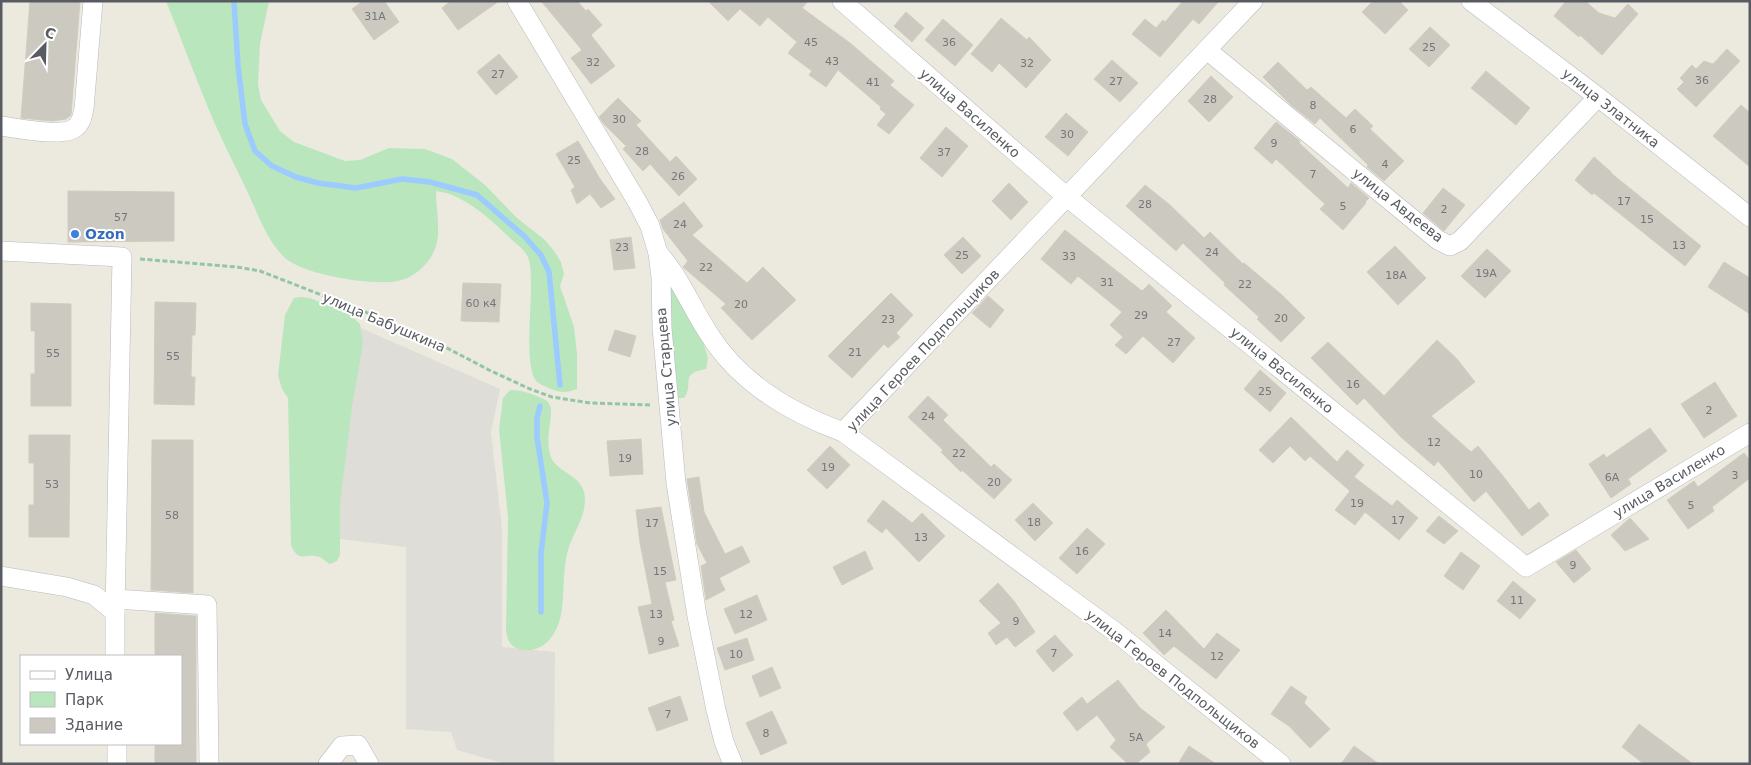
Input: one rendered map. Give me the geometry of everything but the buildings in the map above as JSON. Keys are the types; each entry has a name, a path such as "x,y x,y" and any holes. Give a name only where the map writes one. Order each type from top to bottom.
{"street":[{"path":"1,126 35,131 67,132 76,128 81,120 84,109 93,1"},
{"name":"улица Старцева","path":"517,1 638,203 650,226 658,253 661,278 662,328 676,483 697,616 716,710 724,742 733,764"},
{"name":"улица Василенко","path":"842,1 1067,197 1526,567 1750,433"},
{"name":"улица Героев Подпольщиков","path":"1253,1 843,432 1114,631 1281,764"},
{"name":"улица Златника","path":"1471,1 1598,97 1750,217"},
{"name":"улица Авдеева","path":"1207,50 1438,240 1450,246 1460,241 1598,97"},
{"path":"1,252 122,257 115,655"},
{"path":"658,253 675,273 712,340 732,363 784,406 811,420 843,432"},
{"path":"1,576 67,587 94,595 115,606 207,605 209,764"},
{"path":"117,745 117,764"},
{"path":"328,764 342,746 358,745 369,764"}],"path":[{"name":"улица Бабушкина","path":"122,257 227,266 260,271 426,337 489,370 552,397 590,403 670,405"}],"shaded area":[{"path":"361,328 500,389 491,432 502,529 502,647 555,652 554,764 506,764 457,750 451,732 406,729 406,547 332,538 343,382"}],"green space":[{"path":"166,1 269,1 260,44 258,84 261,100 280,131 294,142 345,161 360,160 389,148 425,149 452,159 485,185 517,218 545,240 561,262 564,274 560,286 574,327 577,354 577,389 561,392 551,389 537,382 532,373 529,343 531,272 528,257 520,247 487,217 468,203 447,193 436,191 438,236 434,252 419,271 405,279 372,282 339,278 307,269 285,258 267,234 218,130"},
{"path":"671,287 682,296 703,342 708,358 706,369 697,371 690,376 687,393 684,398 677,398 668,289"},
{"path":"294,298 310,298 349,314 360,324 363,343 352,407 340,503 340,555 337,561 330,564 319,557 299,556 291,545 288,398 282,389 278,375 285,315"},
{"path":"511,390 537,396 546,400 549,404 551,411 548,440 552,460 582,486 585,500 580,522 570,543 566,558 559,622 548,641 530,650 513,646 509,642 506,632 508,517 499,429 503,398"}],"waterway":[{"path":"234,1 238,66 245,124 255,151 272,166 296,177 318,183 356,188 402,179 430,182 477,195 524,236 541,255 549,272 560,385"},
{"path":"540,406 537,418 537,437 547,503 541,553 541,612"}],"place":[{"name":"Ozon","path":"75,234"}]}
